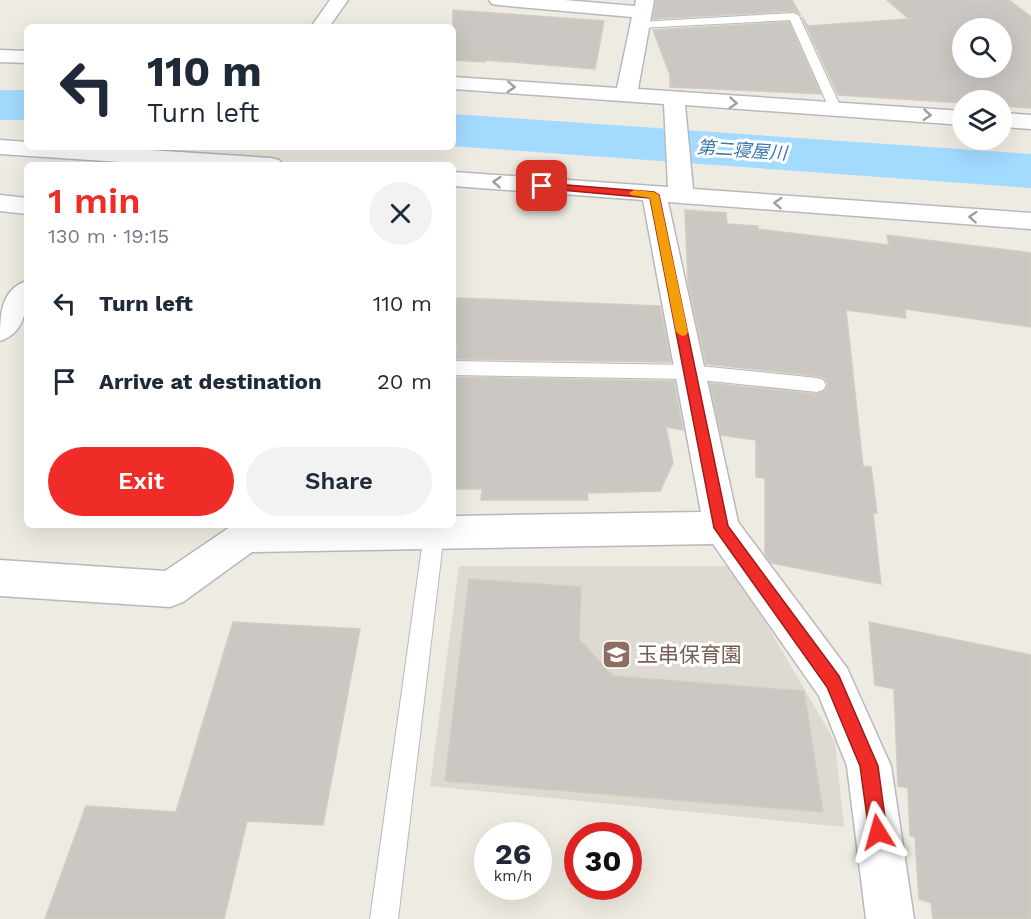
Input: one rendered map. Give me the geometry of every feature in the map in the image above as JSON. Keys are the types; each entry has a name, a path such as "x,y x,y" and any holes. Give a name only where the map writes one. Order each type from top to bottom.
{"street":[{"path":"322,24 339,0"},
{"path":"498,0 643,12 626,95"},
{"path":"0,56 24,57"},
{"path":"456,83 674,100 952,117"},
{"path":"674,100 668,195 690,372 722,528 833,682 869,766 890,919"},
{"path":"1012,121 1031,122"},
{"path":"0,147 24,149"},
{"path":"45,150 226,162"},
{"path":"456,179 1031,221"},
{"path":"0,203 24,206"},
{"path":"0,330 24,295"},
{"path":"0,578 170,589 246,536 722,528"}],"lane":[{"path":"643,12 794,16 836,110"},
{"path":"456,368 690,372 817,385"},
{"path":"384,919 434,533"}],"shaded area":[{"name":"玉串保育園","path":"459,566 733,566 835,742 844,827 430,786"}],"building":[{"path":"656,0 792,0 800,14 794,11 653,19"},
{"path":"887,0 1009,0 1031,17 1031,108 1012,107 1012,90 952,90 952,102 838,95 802,17 808,26 909,19"},
{"path":"453,10 604,21 595,69 486,60 485,62 456,60 456,24 453,24"},
{"path":"789,22 821,94 670,87 670,75 653,30"},
{"path":"685,210 726,213 727,224 758,226 758,229 889,245 887,235 1031,253 1031,327 905,309 906,318 846,310 863,466 871,467 877,513 873,513 881,584 771,563 765,554 765,478 756,477 756,440 721,435 710,383 817,394 825,391 828,384 824,378 817,376 706,364 688,283"},
{"path":"457,298 660,306 671,362 456,359"},
{"path":"456,377 674,381 683,430 666,427 673,463 660,491 587,493 588,500 481,500 482,489 456,489"},
{"name":"玉串保育園","path":"469,579 581,587 579,639 613,676 804,691 823,812 445,781"},
{"path":"233,622 360,629 323,825 247,821 224,919 45,919 86,806 176,812"},
{"path":"869,622 1031,655 1031,919 933,919 931,903 919,899 915,837 910,836 908,788 898,786 894,689 875,685"}],"waterway":[{"name":"第二寝屋川","path":"0,105 24,105"},
{"name":"第二寝屋川","path":"456,130 1031,171"}],"slow traffic":[{"path":"634,193 654,195 682,332"}],"place":[{"name":"玉串保育園","path":"616,654"}],"route":[{"path":"542,186 654,195 722,528 833,682 869,766 878,832"}]}
